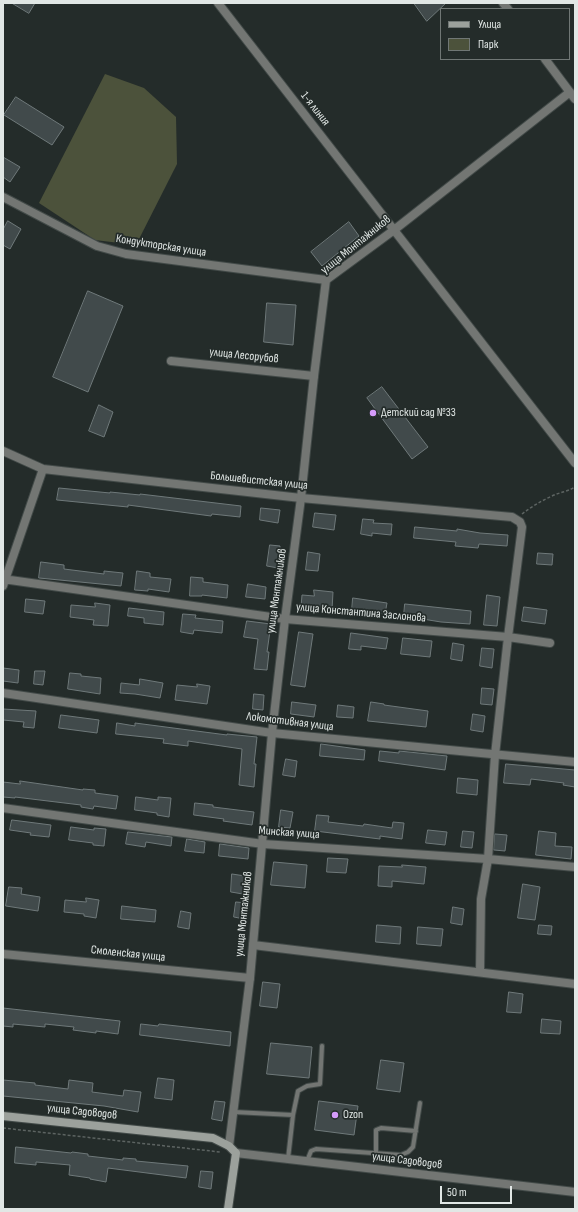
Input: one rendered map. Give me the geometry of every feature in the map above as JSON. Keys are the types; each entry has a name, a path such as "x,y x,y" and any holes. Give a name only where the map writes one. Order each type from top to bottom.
{"main road":[{"name":"улица Садоводов","path":"3,1116 213,1138 229,1146"},
{"path":"228,1209 236,1153 229,1146"}],"street":[{"name":"1-я линия","path":"218,3 575,463"},
{"path":"546,60 572,96"},
{"name":"улица Монтажников","path":"229,1146 250,978 272,733 285,619 302,498 314,376 326,280 572,96"},
{"name":"Кондукторская улица","path":"3,196 97,246 119,252 208,266 326,280"},
{"name":"улица Лесорубов","path":"171,361 314,376"},
{"name":"Большевистская улица","path":"3,451 43,469 302,498 516,518"},
{"path":"4,582 43,469"},
{"path":"480,972 481,899 488,859 495,755 522,527 516,518"},
{"name":"улица Константина Заслонова","path":"4,582 285,619 508,637 550,643"},
{"name":"Локомотивная улица","path":"3,693 272,733 575,762"},
{"name":"Минская улица","path":"3,808 263,844 488,859 575,868"},
{"path":"253,945 575,984"},
{"name":"Смоленская улица","path":"3,954 250,978"},
{"name":"улица Садоводов","path":"236,1153 575,1192"}],"lane":[{"path":"288,1159 298,1091 307,1086 320,1084 322,1046"},
{"path":"307,1161 310,1151 316,1149 401,1155 408,1152 413,1147 420,1103"},
{"path":"233,1112 294,1115"},
{"path":"376,1153 376,1130 381,1128 416,1131"}],"path":[{"path":"516,518 553,495 568,492 575,487"},
{"path":"3,1128 220,1152"}],"green space":[{"path":"105,74 144,88 176,117 177,164 136,245 95,240 39,203"}],"building":[{"path":"12,3 35,3 29,13"},
{"path":"414,3 446,3 440,8 427,21"},
{"path":"16,97 64,127 52,145 4,115"},
{"path":"3,157 20,167 10,182 3,177"},
{"path":"8,221 21,229 10,249 3,245 3,230"},
{"path":"349,222 359,236 322,266 311,252"},
{"path":"88,291 123,306 88,392 53,377"},
{"path":"267,303 296,305 293,345 264,342"},
{"path":"382,387 428,447 412,459 367,398"},
{"path":"99,405 113,412 104,437 89,431"},
{"path":"59,488 110,493 140,494 241,506 240,517 212,514 211,516 128,505 128,507 57,500"},
{"path":"261,508 280,510 278,523 260,520"},
{"path":"315,513 336,515 334,530 313,527"},
{"path":"363,519 374,520 373,523 392,524 391,535 372,533 372,536 361,534"},
{"path":"415,527 457,531 457,529 480,533 508,535 507,546 479,544 478,548 455,546 456,542 414,538"},
{"path":"270,545 280,546 278,568 267,566"},
{"path":"308,552 320,554 318,571 306,570"},
{"path":"538,553 553,554 552,565 537,564"},
{"path":"41,562 64,565 64,569 104,574 104,571 123,573 121,586 39,578"},
{"path":"137,571 150,573 150,577 171,579 169,592 148,589 148,591 135,590"},
{"path":"191,577 203,578 203,582 228,585 227,598 202,595 190,596"},
{"path":"248,584 266,587 265,599 246,597"},
{"path":"314,590 333,592 332,610 301,607 302,595 314,596"},
{"path":"487,595 500,597 497,626 484,625"},
{"path":"353,598 387,603 385,614 352,611"},
{"path":"26,599 45,601 43,614 25,612"},
{"path":"95,603 110,605 108,626 93,625 94,620 70,617 71,605 95,607"},
{"path":"405,604 471,611 470,624 441,622 404,616"},
{"path":"524,607 547,610 545,624 522,621"},
{"path":"129,608 164,612 163,625 144,623 144,618 128,616"},
{"path":"183,614 196,615 195,618 223,621 222,633 194,630 193,634 181,632"},
{"path":"247,621 271,624 267,652 269,652 267,670 254,669 258,639 244,637"},
{"path":"299,632 313,634 305,687 291,685"},
{"path":"351,633 388,638 386,649 361,646 361,650 349,649"},
{"path":"403,638 432,641 430,657 401,654"},
{"path":"453,643 464,645 462,661 451,659"},
{"path":"482,648 494,649 492,668 480,666"},
{"path":"3,668 19,670 18,683 3,681"},
{"path":"35,671 45,671 43,685 34,684"},
{"path":"70,673 81,674 81,676 101,678 100,694 68,689"},
{"path":"140,679 163,683 160,698 120,693 121,683 139,685"},
{"path":"197,684 210,686 207,704 175,700 177,685 197,687"},
{"path":"482,688 494,689 492,705 481,704"},
{"path":"254,694 264,695 263,710 253,709"},
{"path":"292,702 316,705 314,717 291,714"},
{"path":"371,702 428,711 426,727 368,721"},
{"path":"338,705 354,707 353,718 337,717"},
{"path":"3,709 36,711 34,728 23,727 24,722 3,720"},
{"path":"473,714 485,716 483,732 471,730"},
{"path":"61,715 99,720 97,733 59,728"},
{"path":"117,723 135,726 135,723 227,735 257,737 254,764 256,764 254,787 239,785 242,749 188,741 188,746 163,743 164,739 116,734"},
{"path":"321,744 365,750 364,760 320,756"},
{"path":"380,751 399,753 399,751 447,756 445,770 379,761"},
{"path":"286,759 297,761 295,777 283,775"},
{"path":"506,764 575,770 575,787 563,785 564,783 531,779 530,785 504,783"},
{"path":"458,778 478,780 477,795 457,793"},
{"path":"20,781 83,790 95,790 95,793 118,796 116,809 94,806 93,809 81,807 81,805 15,797 3,797 3,782 20,784"},
{"path":"136,797 158,800 158,797 171,798 169,817 157,815 157,813 135,810"},
{"path":"195,803 213,805 213,807 254,812 252,825 194,815"},
{"path":"281,810 293,812 290,828 279,827"},
{"path":"317,815 329,816 328,822 363,826 364,824 392,828 393,822 404,823 402,839 380,836 380,839 315,831"},
{"path":"12,820 51,825 49,837 30,835 31,833 10,830"},
{"path":"71,827 94,830 94,828 106,829 104,846 69,840"},
{"path":"428,830 447,832 445,845 426,843"},
{"path":"463,831 474,832 472,848 461,847"},
{"path":"539,831 556,833 555,846 572,847 571,859 536,855"},
{"path":"128,832 172,837 171,846 146,842 145,847 126,844"},
{"path":"495,834 507,835 505,851 494,850"},
{"path":"187,839 205,842 204,853 185,851"},
{"path":"220,844 249,848 248,859 219,856"},
{"path":"328,858 348,859 346,873 327,872"},
{"path":"274,862 307,865 305,888 271,885"},
{"path":"402,865 426,867 424,884 392,881 392,887 378,886 379,866 402,867"},
{"path":"232,874 245,876 243,894 231,892"},
{"path":"523,884 540,887 535,920 518,918"},
{"path":"9,887 22,888 21,894 40,897 38,911 6,906"},
{"path":"86,898 99,900 96,918 84,916 84,914 64,912 65,900 86,902"},
{"path":"236,902 247,903 244,919 234,917"},
{"path":"122,906 156,910 155,922 121,919"},
{"path":"453,907 464,909 462,925 451,923"},
{"path":"181,911 191,913 189,929 178,927"},
{"path":"377,925 401,927 400,944 376,942"},
{"path":"539,925 552,926 551,935 538,934"},
{"path":"418,927 443,929 441,946 417,944"},
{"path":"263,982 280,984 277,1008 260,1006"},
{"path":"509,992 523,994 521,1013 507,1012"},
{"path":"3,1008 120,1021 118,1034 73,1030 74,1027 45,1024 45,1027 13,1024 13,1027 3,1026"},
{"path":"542,1019 561,1021 560,1034 541,1033"},
{"path":"141,1024 158,1026 159,1024 231,1032 230,1046 140,1035"},
{"path":"271,1043 312,1047 309,1078 267,1074"},
{"path":"381,1060 404,1063 400,1092 377,1089"},
{"path":"158,1078 174,1080 172,1100 155,1098"},
{"path":"3,1080 35,1083 35,1085 68,1089 69,1080 93,1083 92,1092 123,1096 124,1090 141,1092 138,1112 104,1106 3,1096"},
{"path":"215,1101 225,1102 222,1121 212,1119"},
{"path":"319,1101 358,1106 354,1135 315,1130"},
{"path":"16,1147 72,1152 88,1154 88,1156 123,1160 123,1158 136,1159 136,1161 188,1166 186,1178 108,1168 106,1182 69,1175 70,1165 36,1162 36,1165 15,1163"},
{"path":"201,1171 213,1172 211,1189 199,1187"}],"place":[{"name":"Детский сад №33","path":"373,413"},
{"name":"Ozon","path":"335,1115"}]}
